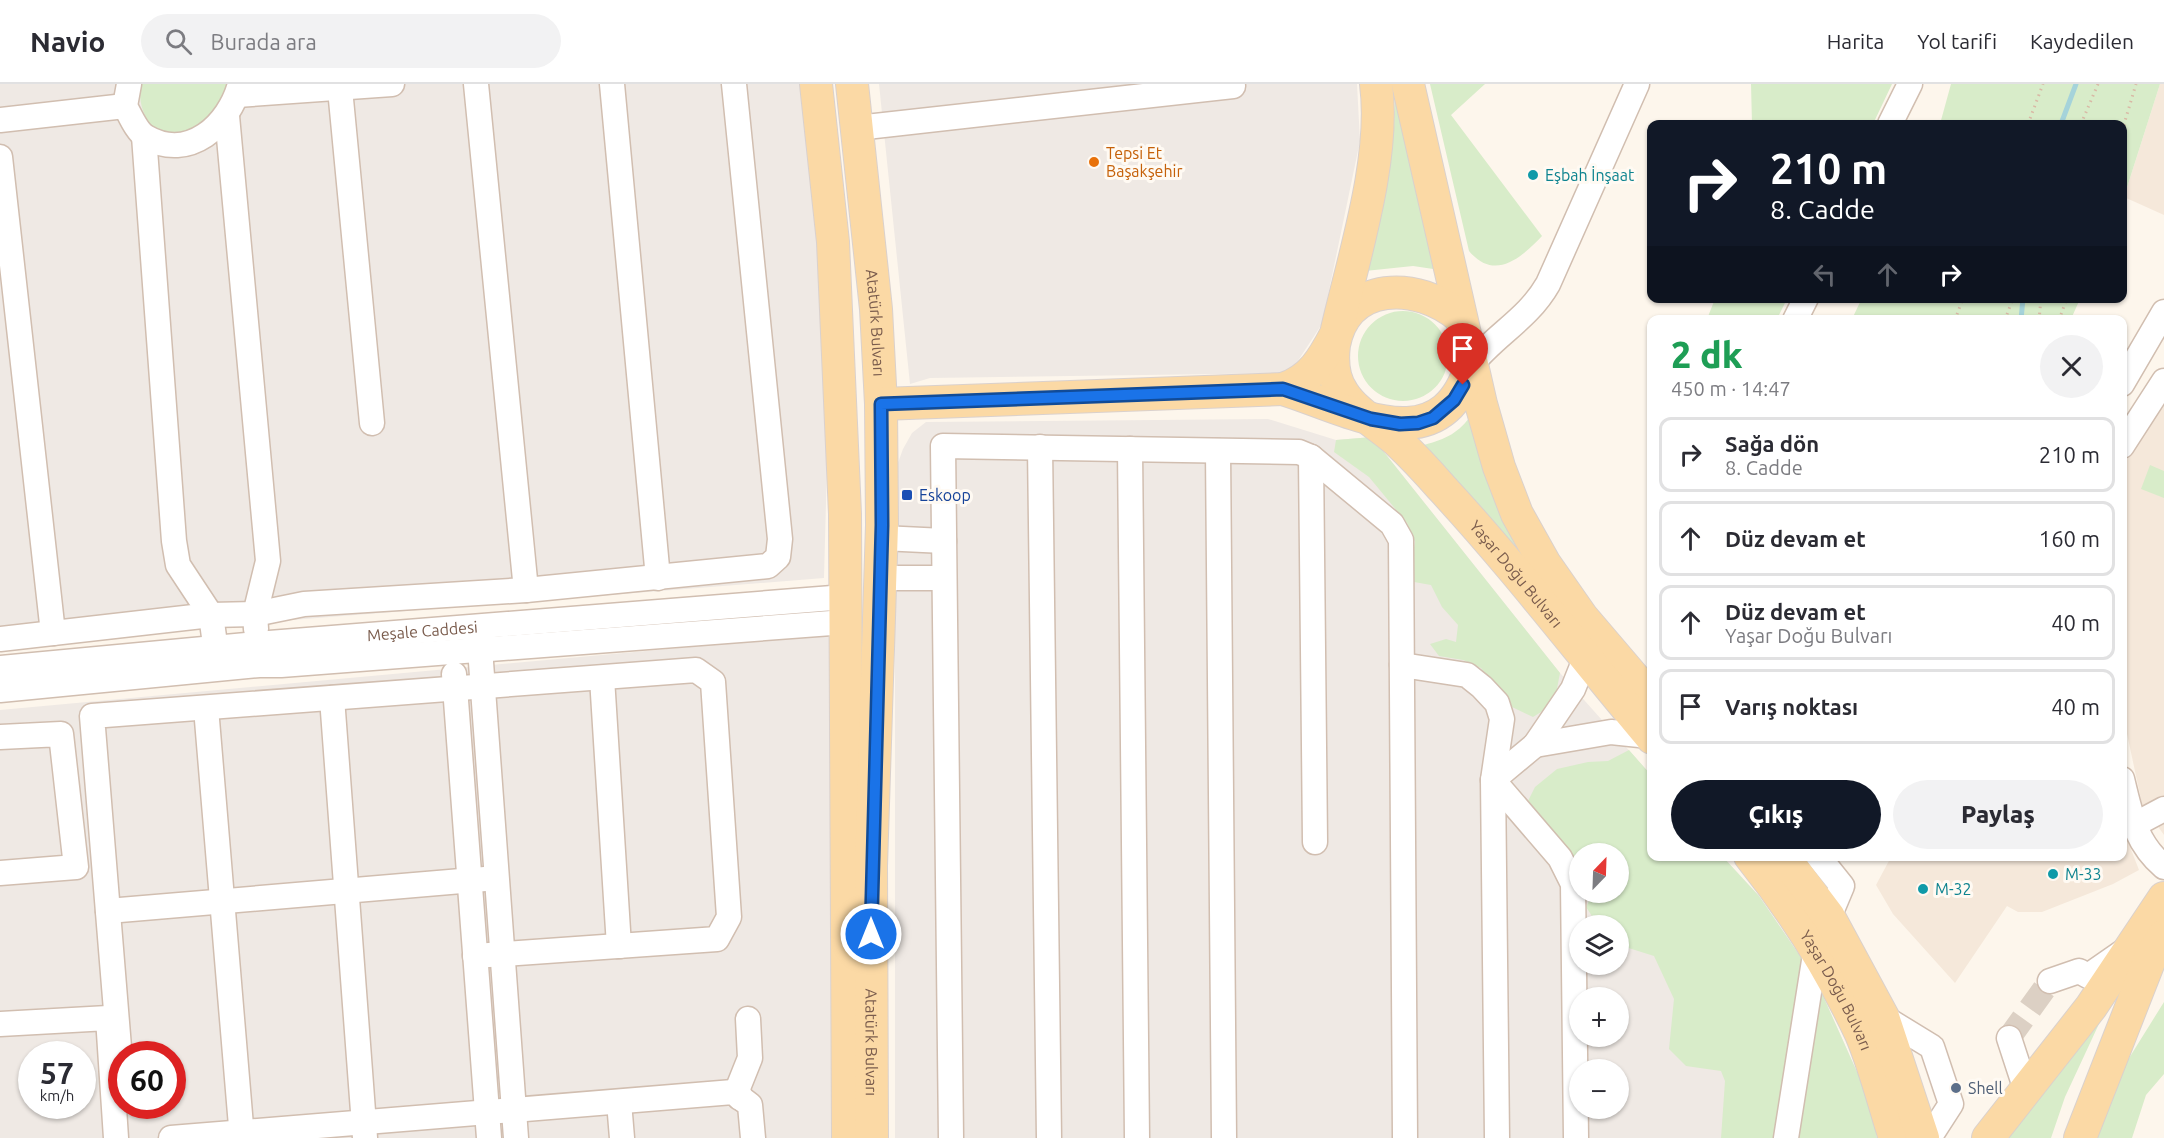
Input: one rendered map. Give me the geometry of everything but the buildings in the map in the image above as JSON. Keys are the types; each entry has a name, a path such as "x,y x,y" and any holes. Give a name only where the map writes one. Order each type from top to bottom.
{"main road":[{"name":"Atatürk Bulvarı","path":"816,84 833,253 840,375 845,610 848,1138"},
{"name":"Atatürk Bulvarı","path":"852,84 876,309 881,404 882,538 871,866 872,1138"},
{"name":"Yaşar Doğu Bulvarı","path":"1376,84 1378,134 1374,165 1336,334 1333,356 1337,383 1352,404 1399,443 1442,488 1647,732"},
{"name":"Yaşar Doğu Bulvarı","path":"1408,84 1471,365 1499,467 1523,524 1545,564 1582,617 1647,693"},
{"name":"Yaşar Doğu Bulvarı","path":"1283,389 1299,384 1307,378 1323,358 1336,334 1358,304 1383,293 1401,291 1418,294 1442,304 1460,317"},
{"path":"881,404 1283,389 1371,419 1400,424 1418,423 1433,418 1454,400 1471,365"},
{"path":"845,610 879,626"},
{"name":"Yaşar Doğu Bulvarı","path":"1754,861 1785,900 1816,948 1861,1035 1895,1138"},
{"name":"Yaşar Doğu Bulvarı","path":"1787,861 1829,917 1883,1017 1923,1138"},
{"path":"871,866 886,963 886,1138"},
{"path":"2080,1138 2150,945 2164,898"},
{"path":"831,1138 833,1024 846,932"},
{"path":"1988,1138 2091,1007 2150,945"},
{"path":"2061,1138 2150,945"}],"street":[{"path":"144,136 170,145 195,143 235,98 392,84"},
{"path":"476,84 526,590"},
{"path":"612,84 658,578"},
{"path":"0,639 211,615 255,614 304,604 526,590 768,566 778,557 780,538 734,84"},
{"path":"1471,365 1482,351 1537,303 1548,284 1637,84"},
{"path":"1892,120 1910,84"},
{"path":"857,128 1233,86"},
{"path":"340,89 372,423"},
{"path":"0,120 127,95 144,136 174,541 178,565 211,615 217,660"},
{"path":"235,98 268,561 255,614 258,654"},
{"path":"0,157 53,633"},
{"path":"1460,317 1487,326 1537,303"},
{"path":"2127,375 2164,312"},
{"path":"2127,440 2164,381"},
{"path":"951,1138 943,446 1299,452 1311,457 1392,524 1401,540 1406,1138"},
{"path":"1040,447 1049,1138"},
{"path":"1130,449 1137,1138"},
{"path":"1218,450 1224,1138"},
{"path":"1311,457 1315,842"},
{"path":"882,538 944,541"},
{"path":"880,578 944,578"},
{"name":"Meşale Caddesi","path":"0,690 258,654 845,610"},
{"path":"479,639 516,1138"},
{"path":"451,641 489,1138"},
{"path":"1493,780 1535,745 1574,689 1585,659"},
{"name":"Meşale Caddesi","path":"0,668 217,660"},
{"path":"1402,665 1467,675 1497,703 1502,718 1493,780 1497,1138"},
{"path":"119,1041 93,716 696,670 713,682 729,917 717,939 475,956"},
{"path":"602,678 619,945"},
{"path":"332,698 365,1130"},
{"path":"206,708 242,1135"},
{"path":"1535,745 1611,732 1647,736"},
{"path":"0,737 61,734 75,867 0,873"},
{"path":"1493,780 1560,858 1573,884 1576,1138"},
{"path":"2127,796 2142,847"},
{"path":"2142,847 2164,809"},
{"path":"2142,847 2164,828"},
{"path":"1822,861 1842,886 1829,917"},
{"path":"108,911 498,878"},
{"path":"2050,981 2079,971 2088,976 2150,945"},
{"path":"1786,1138 1816,948"},
{"path":"1883,1017 1932,1047 1951,1104 1929,1138"},
{"path":"0,1024 108,1018 116,1138"},
{"path":"741,1098 738,1088 750,1058 748,1019"},
{"path":"2009,1038 2026,1090"},
{"path":"171,1138 365,1130 487,1112 733,1092 750,1104 753,1138"},
{"path":"619,1102 622,1138"},
{"path":"124,1119 126,1138"}],"path":[{"path":"2030,120 2043,84"},
{"path":"2083,120 2098,84"},
{"path":"2125,120 2136,84"}],"shaded area":[{"path":"0,84 803,84 830,351 824,578 0,643"},
{"path":"879,84 1357,84 1360,141 1322,324 1290,373 930,378 910,384"},
{"path":"2160,84 2164,84 2164,215 2127,198 2127,188"},
{"path":"2164,401 2164,835 2142,804 2127,734 2127,460"},
{"path":"1268,419 1336,440 1372,437 1560,673 1647,771 1647,861 1727,861 1759,896 1815,978 1870,1101 1877,1138 895,1138 895,471 912,433 926,422"},
{"path":"831,634 833,1138 0,1138 0,710"},
{"path":"2127,839 2139,870 2113,884 2042,912 2018,912 2007,906 1955,983 1893,914 1876,885 1889,861 2127,861"}],"green space":[{"path":"141,84 231,84 208,120 196,132 179,138 168,137 151,125 142,106"},
{"path":"1430,84 1485,84 1451,115 1542,236 1526,252 1508,263 1489,265 1469,251"},
{"path":"1751,84 1892,84 1875,120 1752,120"},
{"path":"1951,84 2160,84 2127,187 2127,120 1941,120"},
{"path":"1395,87 1440,270 1413,266 1365,271 1394,129"},
{"path":"1713,303 1785,303 1779,315 1709,315"},
{"path":"1860,303 2078,303 2073,315 1854,315"},
{"path":"1403,311 1420,315 1435,324 1444,339 1448,356 1444,373 1435,388 1420,397 1403,401 1386,397 1371,388 1362,373 1358,356 1362,339 1371,324 1386,315"},
{"path":"1472,414 1529,564 1424,445 1451,434"},
{"path":"1372,437 1560,673 1554,704 1533,717 1512,707 1481,668 1463,660 1439,656 1430,644 1446,639 1456,642 1458,625 1442,607 1431,585 1414,582 1410,569 1415,542 1407,523 1369,477 1334,452 1336,440"},
{"path":"2150,465 2164,471 2164,498 2141,489"},
{"path":"1629,750 1647,770 1647,861 1727,861 1759,896 1815,978 1870,1101 1877,1138 1721,1138 1725,1081 1721,1071 1686,1066 1669,1049 1674,999 1654,956 1629,948 1629,915 1591,915 1586,907 1588,903 1629,903 1629,843 1569,843 1569,858 1538,813 1527,803 1535,787 1557,769 1588,762 1608,761"},
{"path":"2111,998 2065,1097 2051,1138 2005,1138"},
{"path":"2164,1002 2164,1074 2146,1095 2132,1138 2097,1138 2121,1071"}],"waterway":[{"path":"2062,120 2076,84"},
{"path":"2021,315 2023,303"}],"tunnel":[{"path":"2009,1038 2050,981"}],"place":[{"name":"Tepsi Et Başakşehir","path":"1094,162"},
{"name":"Eşbah İnşaat","path":"1533,175"},
{"name":"Eskoop","path":"907,495"},
{"name":"M-33","path":"2053,874"},
{"name":"M-32","path":"1923,889"},
{"name":"Shell","path":"1956,1088"}],"route":[{"path":"871,934 871,866 882,525 881,404 1283,389 1371,419 1400,424 1418,423 1433,418 1454,400 1463,385"}]}
